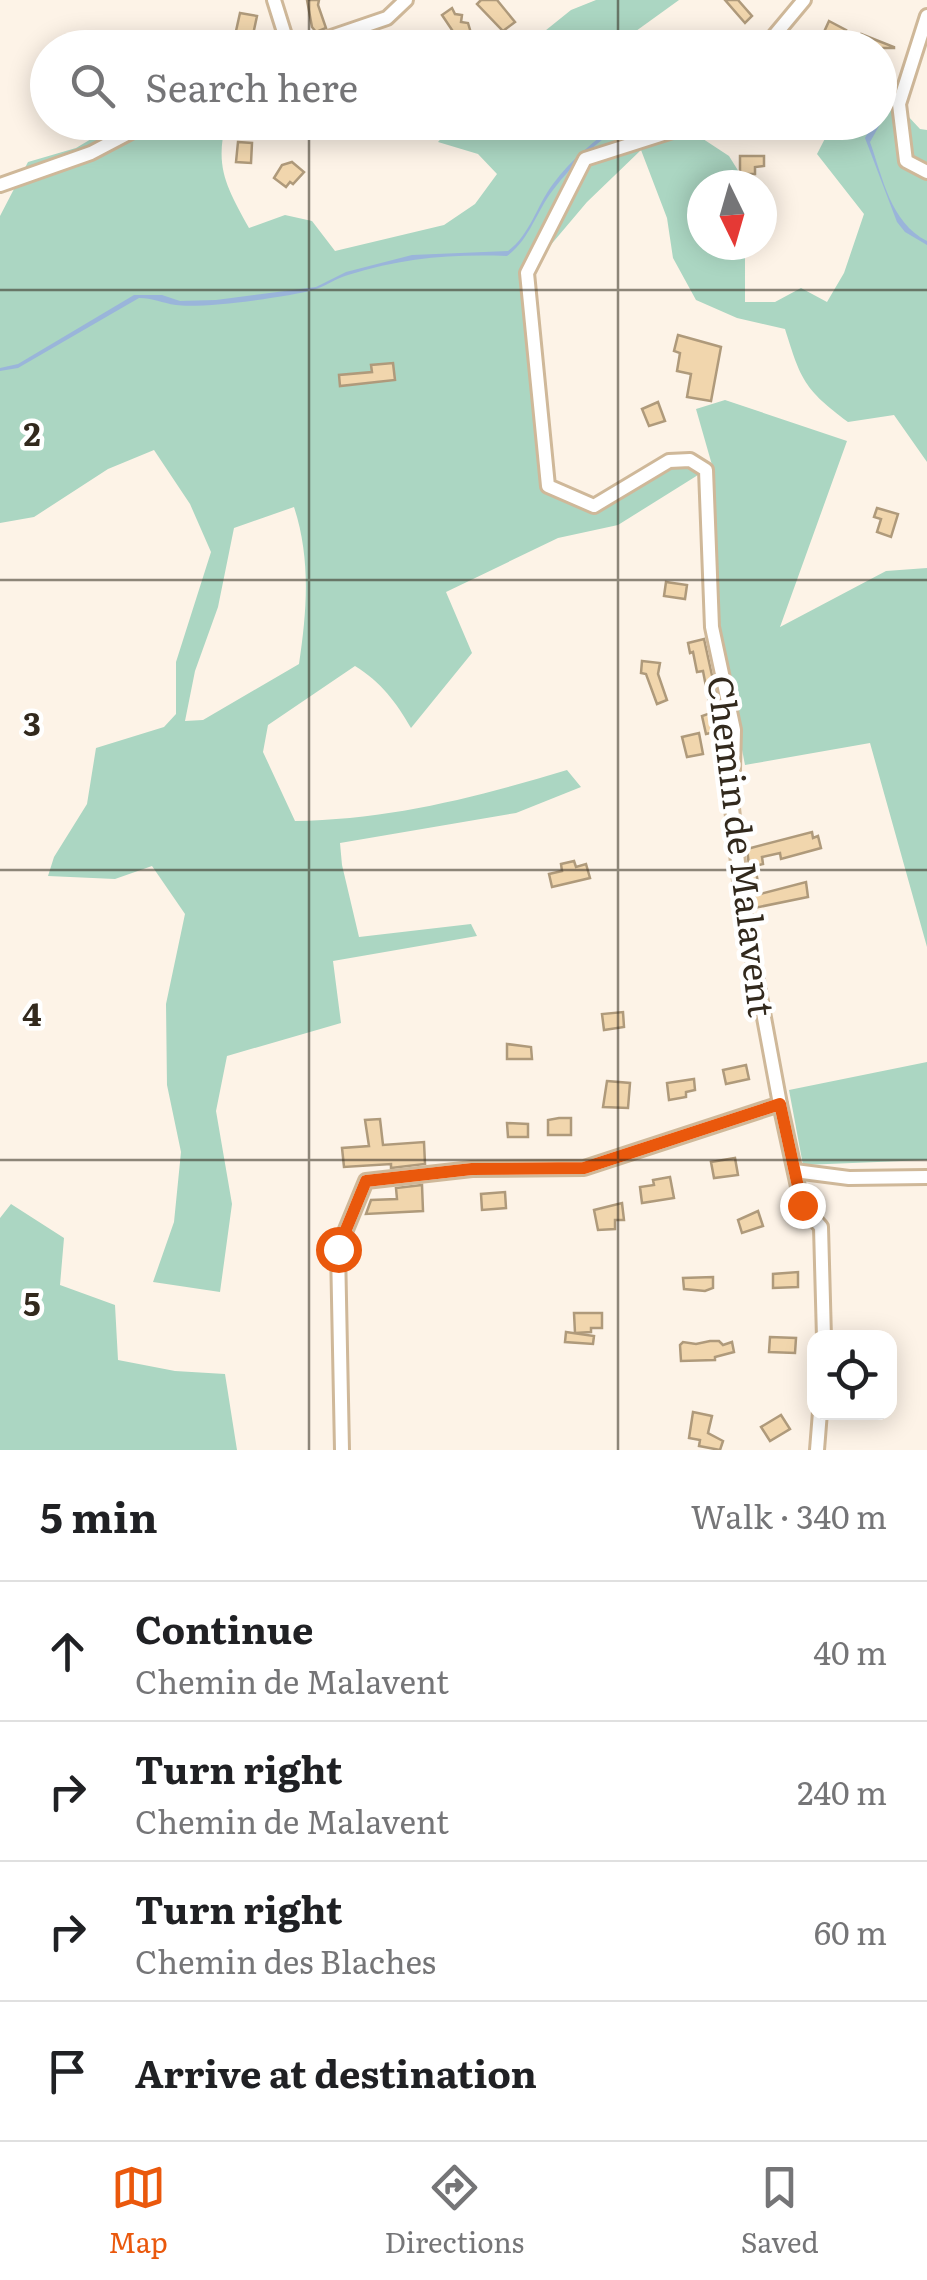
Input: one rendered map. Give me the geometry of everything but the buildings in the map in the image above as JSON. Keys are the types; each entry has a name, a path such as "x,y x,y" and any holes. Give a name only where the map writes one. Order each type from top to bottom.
{"street":[{"path":"274,0 283,30"},
{"path":"352,30 387,18 406,0"},
{"path":"779,30 804,0"},
{"path":"927,16 899,104 906,161 927,172"},
{"path":"0,186 92,153 116,140"},
{"name":"Chemin de Malavent","path":"645,140 585,159 527,273 548,486 594,506 670,461 690,460 706,470 712,627 734,730 732,808 742,899 780,1104"},
{"path":"342,1450 338,1249 366,1181 472,1169 584,1168 780,1104 802,1205 821,1226 824,1330"},
{"path":"795,1171 849,1178 927,1177"},
{"path":"817,1450 819,1420"}],"green space":[{"path":"596,0 679,0 637,30 546,30 571,10"},
{"path":"897,104 920,129 927,130 927,462 894,415 848,422 822,401 800,372 785,329 737,318 696,300 673,258 667,218 641,150 587,202 527,273 549,486 594,505 669,461 706,470 618,525 558,538 446,592 472,653 411,728 387,693 355,666 268,725 263,752 295,821 365,816 433,805 567,770 581,787 516,813 340,843 359,937 471,924 477,936 333,961 341,1023 227,1056 216,1111 232,1204 220,1292 153,1282 174,1222 181,1152 167,1085 166,1004 185,914 152,866 115,879 48,876 54,857 87,804 96,748 164,727 176,714 176,662 211,552 190,504 154,450 108,469 34,517 0,523 0,216 28,162 76,148 89,140 223,140 225,178 249,228 285,215 312,221 335,251 444,225 475,204 497,174 478,154 440,140 705,140 729,156 738,170 687,170 687,260 745,260 745,302 775,302 801,288 827,302 844,273 864,214 817,154 824,140 897,140","holes":["294,507 306,585 299,664 203,720 185,721 195,671 218,607 234,528"]},
{"path":"725,400 847,441 780,627 886,571 927,568 927,947 870,743 745,765 721,641 712,465 696,409"},
{"path":"927,1062 927,1160 803,1165 789,1090"},
{"path":"11,1204 64,1238 60,1285 115,1305 118,1360 175,1371 225,1374 237,1450 0,1450 0,1218"}],"water":[{"path":"912,58 897,94 897,83"},
{"path":"603,140 561,180 522,242 507,256 407,261 348,275 313,290 244,302 188,306 139,298 18,368 0,371 134,295 162,295 180,301 216,300 316,287 346,272 412,255 508,251 522,237 547,192 584,151"},
{"path":"866,140 871,140 896,211 927,245 905,232 897,222"}],"route":[{"path":"338,1249 366,1181 472,1169 584,1168 780,1104 802,1205"}]}
